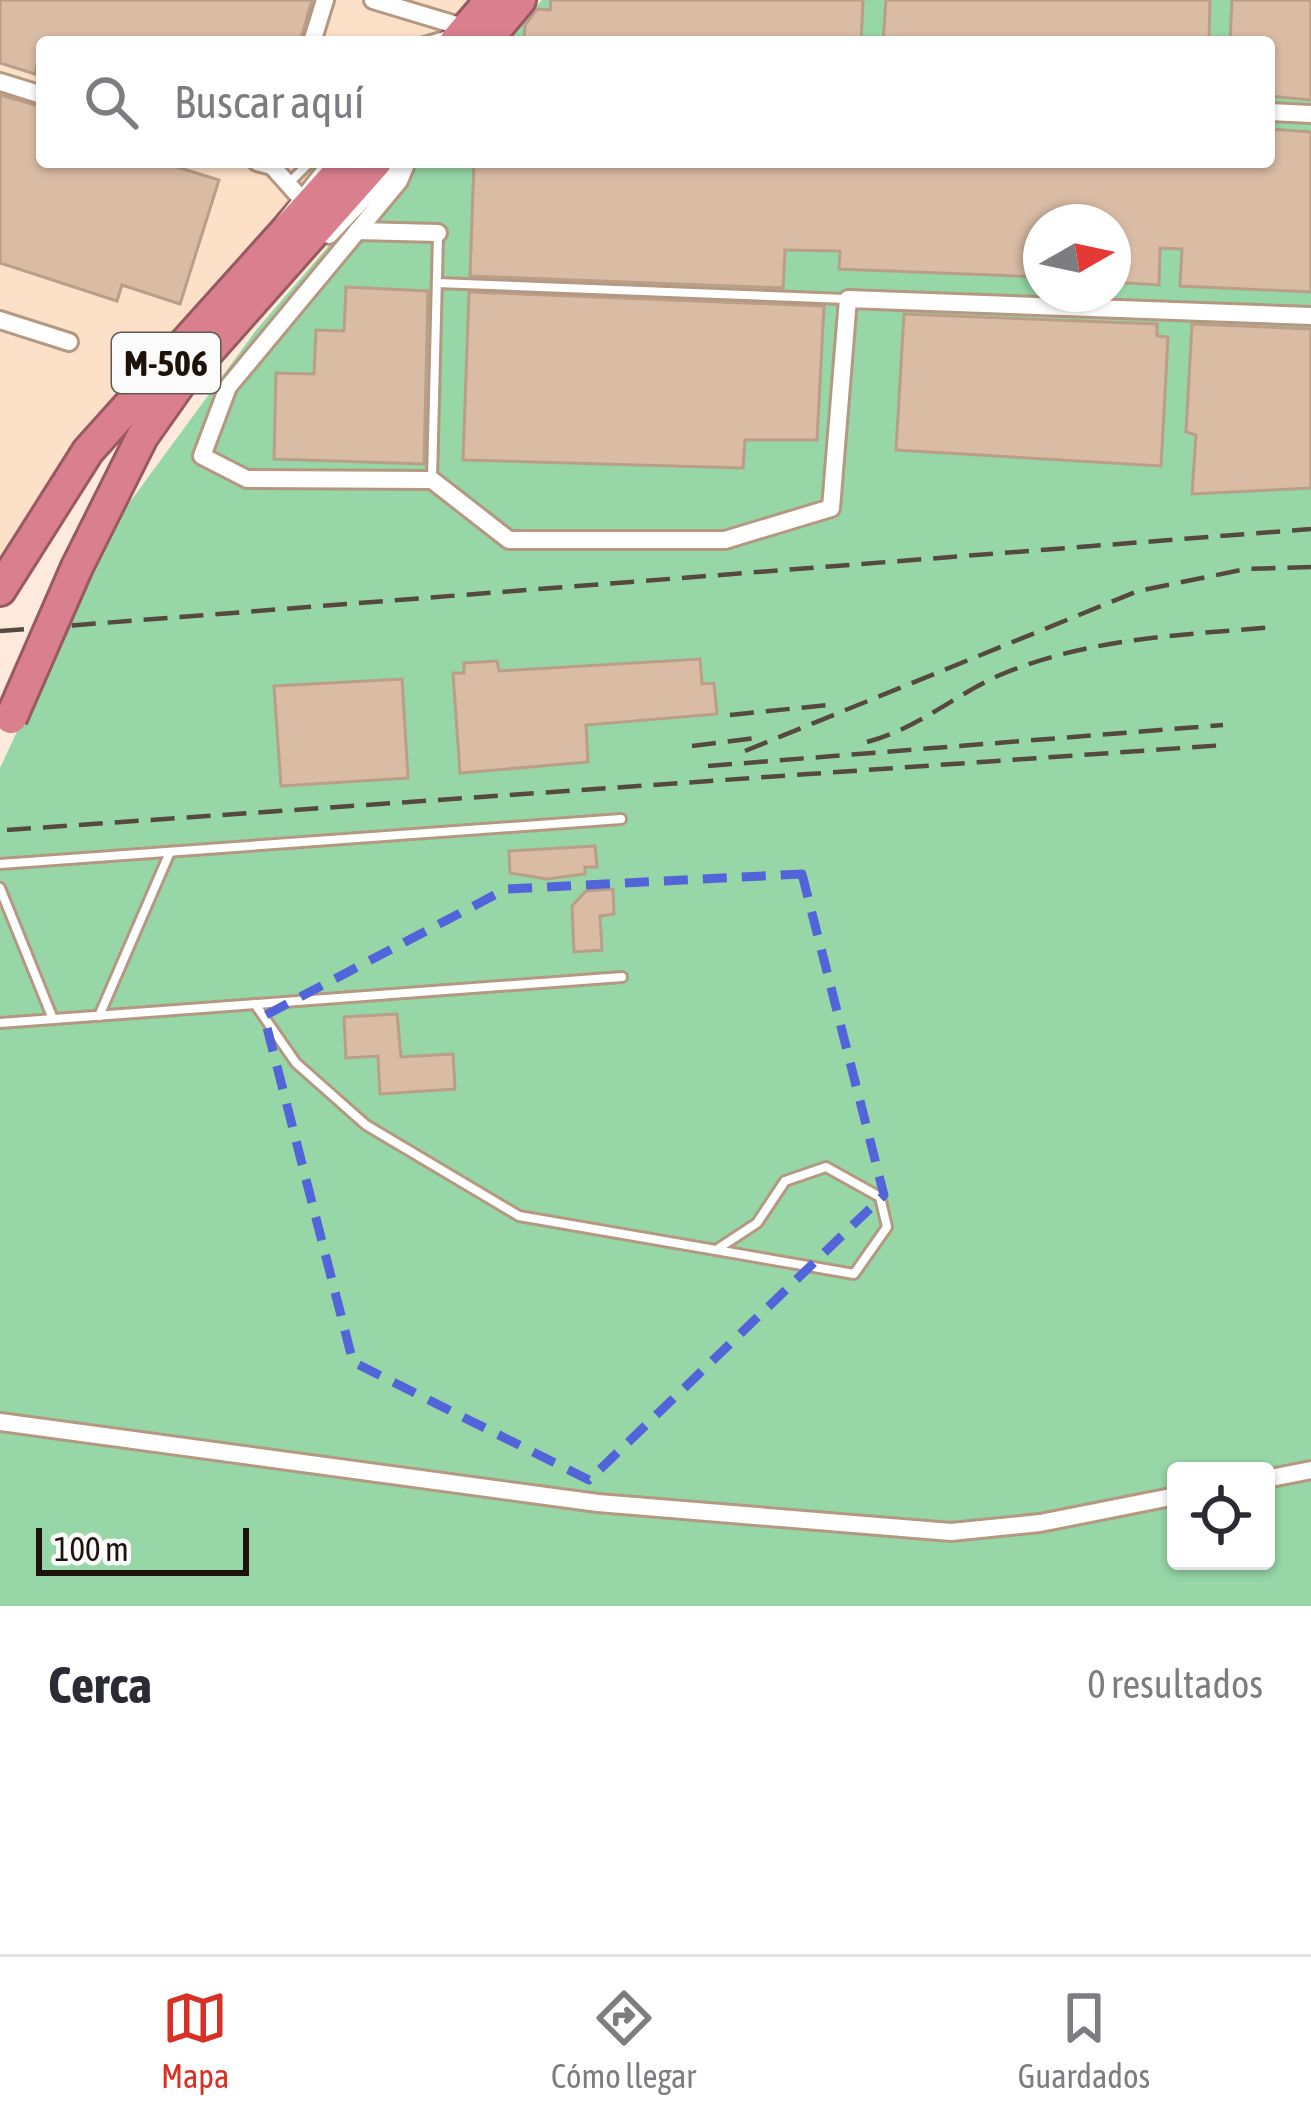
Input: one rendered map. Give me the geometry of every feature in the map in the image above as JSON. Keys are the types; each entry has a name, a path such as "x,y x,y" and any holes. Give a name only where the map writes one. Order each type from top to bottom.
{"highway":[{"path":"448,36 491,28 520,0"},
{"name":"M-506","path":"2,585 88,452 342,168"},
{"name":"M-506","path":"6,730 77,567 142,437 247,305 371,168"}],"street":[{"path":"314,36 325,0"},
{"path":"373,0 448,36"},
{"path":"0,82 36,93"},
{"path":"1275,112 1311,114"},
{"path":"271,168 292,189"},
{"path":"247,305 338,227 397,168"},
{"path":"399,168 357,231 228,387 202,456 247,479 432,480 509,540 724,540 831,508 848,299 1311,316"},
{"path":"357,231 438,233"},
{"path":"0,320 69,342"},
{"path":"0,1422 598,1503 951,1532 1040,1522 1167,1498"},
{"path":"1275,1477 1311,1470"}],"lane":[{"path":"448,36 475,0"},
{"path":"273,243 292,189 306,168"},
{"path":"292,189 319,168"},
{"path":"432,480 438,233"},
{"path":"437,283 848,299"},
{"path":"0,864 621,819"},
{"path":"99,1016 171,851"},
{"path":"0,888 53,1019"},
{"path":"0,1023 622,977"},
{"path":"255,1004 296,1063 366,1125 519,1216 854,1274 887,1227 880,1197 826,1167 785,1181 757,1223 719,1247"}],"highlighted area":[{"path":"802,874 884,1195 589,1480 353,1362 264,1016 506,889"}],"shaded area":[{"path":"0,0 474,0 443,36 36,36 36,168 330,168 40,497 0,567"}],"green space":[{"path":"542,0 1311,0 1311,1606 0,1606 0,768 113,525 257,329 396,168 1275,168 1275,36 510,36"}],"building":[{"path":"0,0 312,0 302,36 36,36 35,74 0,63"},
{"path":"551,0 863,0 861,36 524,36 525,25 537,9 550,10"},
{"path":"886,0 1210,0 1209,36 883,36"},
{"path":"1232,0 1311,0 1311,100 1275,97 1275,36 1230,36"},
{"path":"0,95 36,105 36,168 180,168 219,180 180,304 122,285 117,301 0,263"},
{"path":"1275,129 1311,132 1311,292 1180,286 1182,249 1160,248 1159,285 1131,283 1131,204 1023,204 1023,276 839,269 840,251 785,250 783,288 470,276 474,168 1275,168"},
{"path":"346,287 428,291 424,464 274,459 276,373 314,374 316,330 344,331"},
{"path":"469,292 824,306 817,440 745,440 743,468 463,460"},
{"path":"904,314 1157,324 1157,336 1168,337 1161,466 896,450"},
{"path":"1192,324 1311,329 1311,488 1192,494 1196,435 1186,432"},
{"path":"700,659 702,684 714,683 717,714 586,725 588,762 460,773 453,673 464,673 464,663 497,661 499,671"},
{"path":"402,679 408,778 281,786 274,686"},
{"path":"595,846 597,867 585,867 585,874 547,879 510,873 509,851"},
{"path":"613,889 614,914 600,916 602,950 574,952 572,906 586,891"},
{"path":"397,1014 401,1057 453,1054 455,1089 380,1094 378,1056 346,1058 344,1017"}],"railway":[{"path":"0,631 1311,529"},
{"path":"745,751 1138,591 1246,569 1311,567"},
{"path":"867,742 903,729 1000,675 1067,653 1135,640 1275,627"},
{"path":"730,715 837,704"},
{"path":"708,766 1223,725"},
{"path":"692,746 763,737"},
{"path":"7,830 1225,745"}]}
